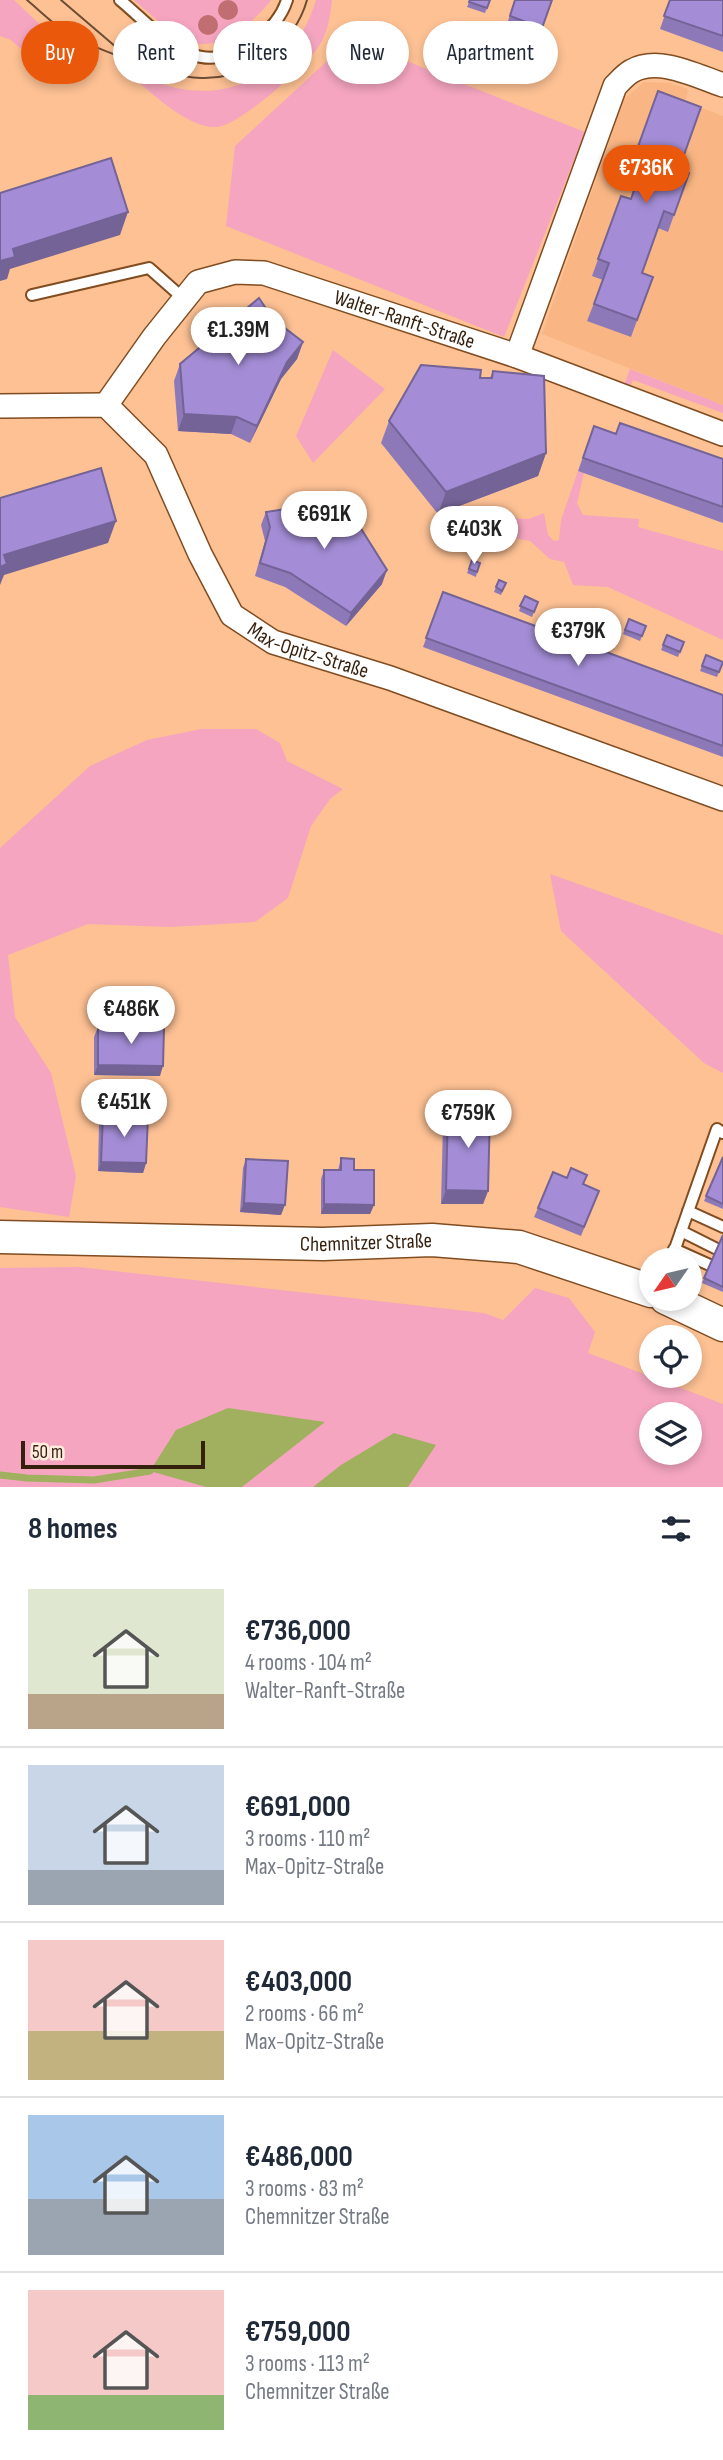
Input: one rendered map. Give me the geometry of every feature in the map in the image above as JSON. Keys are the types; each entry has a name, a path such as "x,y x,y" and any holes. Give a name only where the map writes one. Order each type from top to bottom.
{"main road":[{"name":"Chemnitzer Straße","path":"0,1237 323,1244 432,1240 519,1247 639,1287"},
{"path":"693,1311 723,1325"}],"street":[{"path":"516,356 615,86 631,71 651,65 676,69 723,85"},
{"name":"Walter-Ranft-Straße","path":"106,405 154,337 198,282 235,272 264,272 516,356 723,435"},
{"path":"0,406 106,405"},
{"name":"Max-Opitz-Straße","path":"106,405 156,455 200,554 232,615 273,642 390,678 723,799"}],"lane":[{"path":"120,0 182,51 206,60 238,53 258,40 275,23 288,0"},
{"path":"33,295 149,268 184,299"},
{"path":"675,1248 717,1129 723,1133"},
{"path":"688,1212 723,1227"},
{"path":"681,1231 723,1252"},
{"path":"702,1264 723,1271"}],"shaded area":[{"path":"0,0 14,0 36,21 21,21 21,49 11,40 0,36"},
{"path":"134,0 271,0 251,21 213,21 212,43 199,44 199,21 157,20"},
{"path":"316,0 332,0 326,32 312,55 312,21 308,20"},
{"path":"326,62 326,84 409,84 409,62 423,68 423,84 464,84 585,132 504,337 226,226 235,146 302,84 312,84 312,75"},
{"path":"644,82 670,83 688,89 686,102 723,116 723,405 542,334 624,99"},
{"path":"141,84 161,84 189,90 240,84 282,84 241,116 217,127 206,126 182,116"},
{"path":"333,350 385,389 313,463 296,436"},
{"path":"630,369 723,405 723,413 633,380 628,393 622,391"},
{"path":"578,471 584,473 577,503 583,515 639,519 638,527 723,551 723,640 608,587 573,585 564,562 550,559 530,541 464,529 504,518 529,519 544,513 548,535 554,541 559,540 561,520"},
{"path":"201,729 256,729 280,743 287,761 343,789 330,799 311,826 288,898 255,922 170,927 88,924 8,955 15,1017 51,1073 76,1176 69,1217 0,1207 0,848 90,766 147,740"},
{"path":"550,874 723,935 723,1073 704,1063 561,931"},
{"path":"79,1267 484,1313 503,1320 535,1288 569,1298 595,1332 588,1353 639,1372 639,1388 681,1388 723,1404 723,1487 0,1487 0,1268"},
{"path":"228,1408 325,1422 242,1487 206,1487 150,1471 176,1430"},
{"path":"394,1433 436,1445 408,1487 313,1487 341,1465"}],"building":[{"path":"490,0 487,8 469,2"},
{"path":"515,0 552,0 544,21 523,21 510,16"},
{"path":"670,0 723,0 723,36 664,16"},
{"path":"658,91 701,107 679,169 689,173 674,215 664,211 642,273 653,277 637,320 594,304 609,263 598,259 621,196 631,199 645,159 635,155"},
{"path":"111,158 128,212 13,249 15,257 0,261 0,193"},
{"path":"259,298 273,319 303,342 287,362 257,426 237,417 184,414 180,364"},
{"path":"421,365 481,370 480,378 492,378 493,371 544,376 546,453 446,492 389,421"},
{"path":"620,423 723,459 723,507 583,458 594,426 616,434"},
{"path":"101,468 116,521 4,555 7,564 0,567 0,498"},
{"path":"338,492 387,570 351,613 290,573 260,563 270,527 266,512 319,504"},
{"path":"472,560 480,563 477,572 469,569"},
{"path":"499,580 506,583 502,591 496,587"},
{"path":"443,592 723,695 723,746 426,638"},
{"path":"525,596 538,602 534,612 520,606"},
{"path":"594,610 611,616 607,626 590,620"},
{"path":"629,619 646,626 642,636 625,630"},
{"path":"667,635 684,642 680,652 663,645"},
{"path":"706,655 723,662 719,672 702,666"},
{"path":"98,1027 164,1028 163,1066 98,1065"},
{"path":"448,1109 490,1111 488,1191 446,1190"},
{"path":"103,1114 148,1116 146,1163 101,1162"},
{"path":"723,1157 723,1204 706,1196"},
{"path":"341,1158 354,1159 354,1170 374,1170 374,1205 324,1204 324,1170 341,1170"},
{"path":"246,1159 288,1161 285,1205 244,1203"},
{"path":"571,1168 587,1175 583,1184 599,1191 584,1227 538,1208 553,1172 567,1178"},
{"path":"723,1235 723,1287 704,1278"}],"waterway":[{"path":"0,1475 94,1480 150,1471"}],"tram line":[{"path":"27,0 64,31 88,44 167,73 201,78 234,74 268,56 292,31 307,0"},
{"path":"61,0 113,44"}]}
